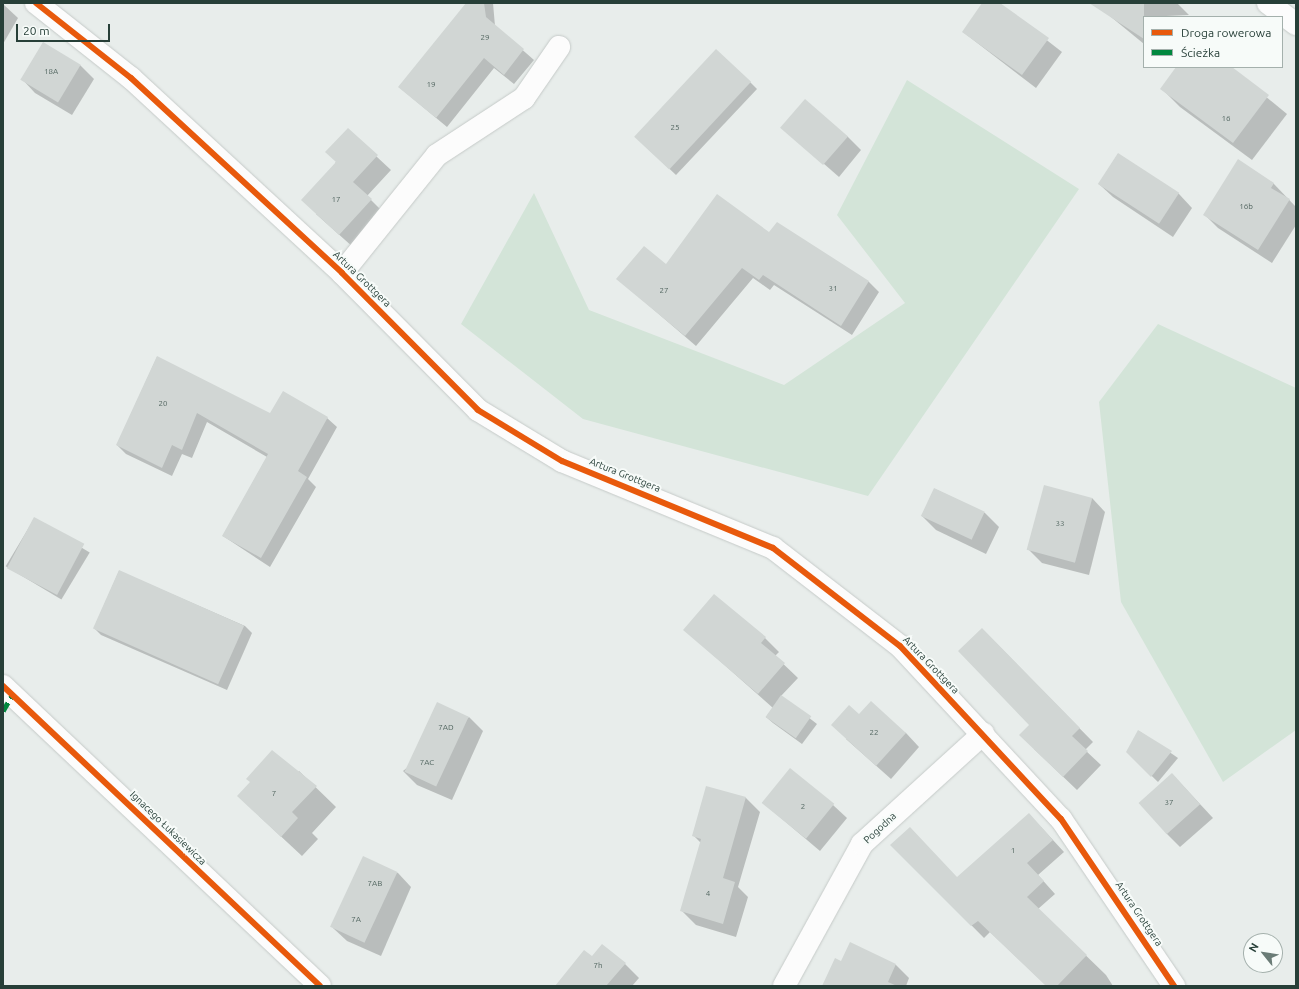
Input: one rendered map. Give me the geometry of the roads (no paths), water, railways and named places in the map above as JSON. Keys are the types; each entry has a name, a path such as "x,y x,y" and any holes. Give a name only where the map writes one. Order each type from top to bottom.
{"street":[{"name":"Artura Grottgera","path":"36,3 131,78 342,273 478,410 562,460 773,548 900,646 1061,819 1174,986"},
{"path":"1268,3 1296,24"},
{"name":"Artura Grottgera","path":"342,273 437,155 524,98 559,47"},
{"name":"Ignacego Łukasiewicza","path":"3,686 320,986"},
{"name":"Pogodna","path":"784,986 862,844 983,734"}]}
